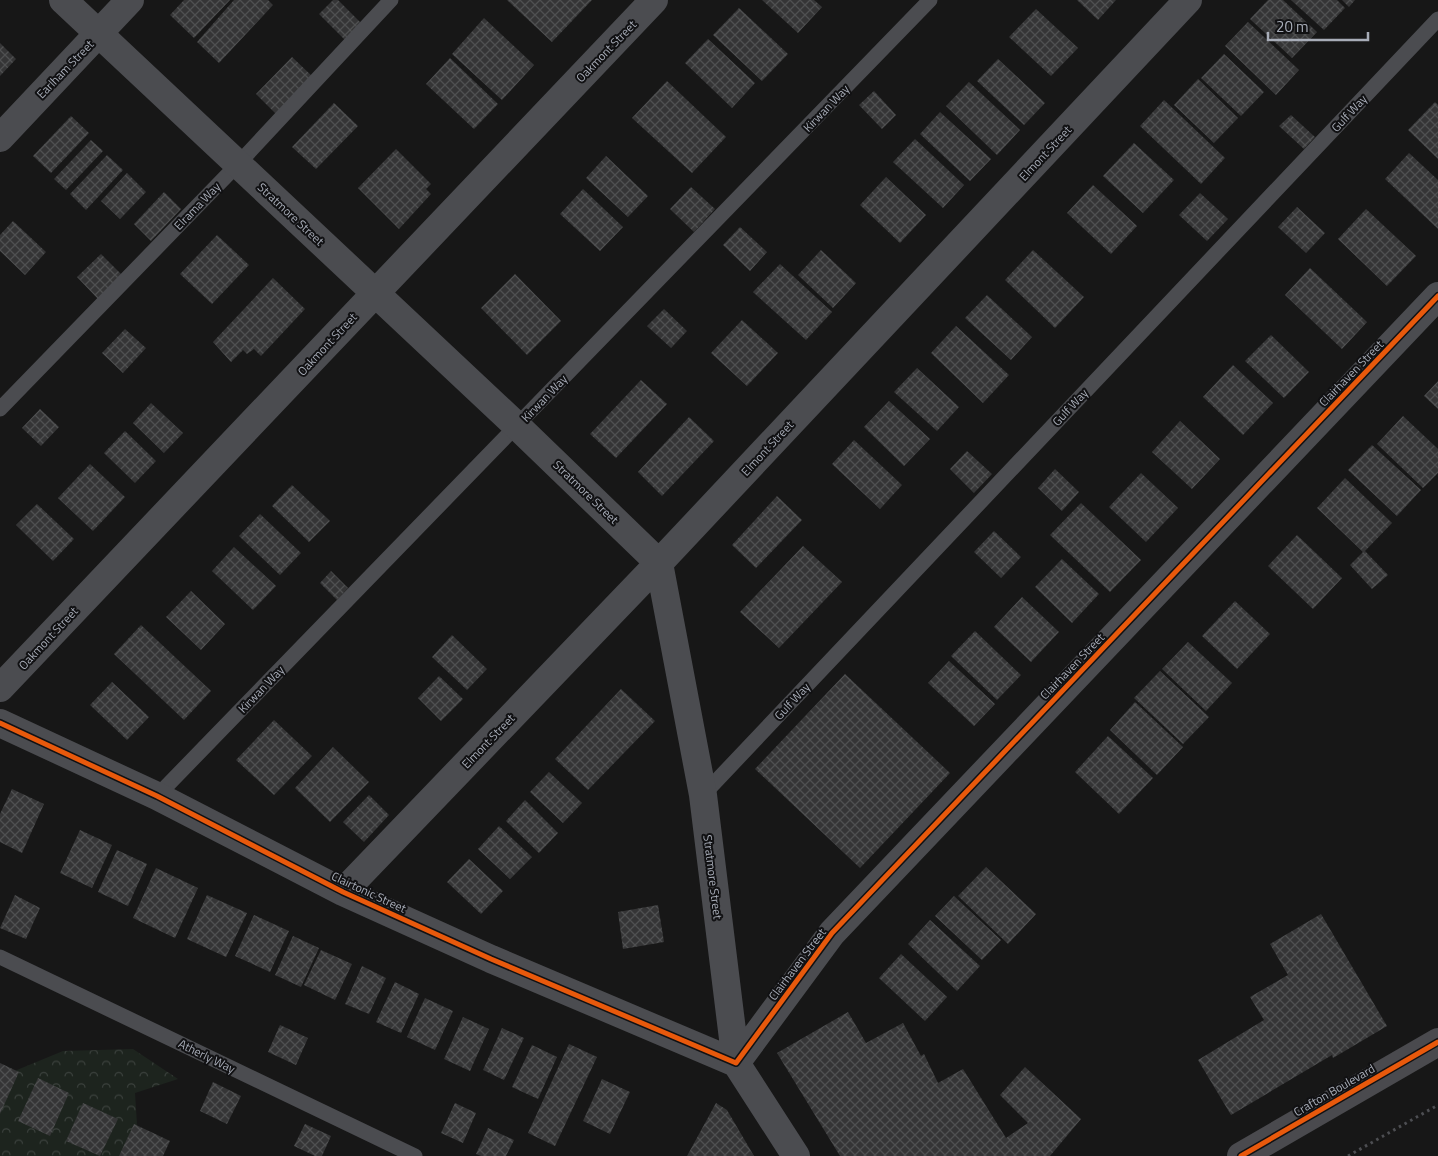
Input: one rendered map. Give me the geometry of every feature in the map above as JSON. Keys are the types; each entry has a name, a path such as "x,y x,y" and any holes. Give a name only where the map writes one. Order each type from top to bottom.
{"main road":[{"name":"Crafton Boulevard","path":"1240,1156 1438,1042"}],"street":[{"name":"Stratmore Street","path":"63,0 517,426 659,563 703,795 736,1063 796,1156"},
{"name":"Earlham Street","path":"0,138 130,0"},
{"name":"Oakmont Street","path":"0,688 654,0"},
{"name":"Elmont Street","path":"343,892 659,563 1188,0"},
{"name":"Clairhaven Street","path":"736,1063 832,933 1438,296"},
{"name":"Clairtonic Street","path":"0,723 157,796 343,892 491,960 736,1063"}],"lane":[{"name":"Elrama Way","path":"0,409 238,164 391,0"},
{"name":"Kirwan Way","path":"157,796 930,0"},
{"name":"Gulf Way","path":"703,795 1438,19"},
{"name":"Atherly Way","path":"0,957 415,1156"}],"path":[{"path":"1348,1156 1438,1105"}],"green space":[{"path":"133,1049 178,1079 135,1093 139,1156 0,1156 0,1077 63,1051"}],"building":[{"path":"184,0 230,0 194,38 170,15"},
{"path":"234,0 268,0 273,5 219,63 197,42"},
{"path":"333,0 338,0 362,24 345,40 319,14"},
{"path":"507,0 592,0 552,42"},
{"path":"762,0 814,0 822,7 798,33"},
{"path":"1077,0 1116,0 1098,20"},
{"path":"1268,0 1283,0 1317,32 1292,58 1250,19"},
{"path":"1291,0 1337,0 1345,8 1324,30"},
{"path":"1342,0 1355,0 1349,7"},
{"path":"739,8 788,54 762,81 713,35"},
{"path":"1036,9 1078,48 1051,76 1009,37"},
{"path":"484,18 534,65 502,100 452,54"},
{"path":"1248,22 1299,70 1276,95 1225,46"},
{"path":"708,39 755,83 732,108 685,63"},
{"path":"0,43 16,59 0,76"},
{"path":"1224,54 1264,92 1241,116 1201,78"},
{"path":"292,57 313,77 277,115 256,94"},
{"path":"450,58 498,104 474,129 426,84"},
{"path":"998,59 1045,103 1024,125 977,81"},
{"path":"1198,79 1238,118 1214,143 1174,105"},
{"path":"667,81 726,137 692,173 632,118"},
{"path":"969,82 1020,130 997,155 946,106"},
{"path":"874,91 896,115 882,129 859,105"},
{"path":"1164,100 1225,158 1201,184 1140,126"},
{"path":"1435,102 1438,105 1438,159 1408,130"},
{"path":"334,103 358,126 316,169 292,147"},
{"path":"940,112 991,159 970,181 920,134"},
{"path":"1291,115 1315,137 1304,149 1279,126"},
{"path":"71,116 89,133 51,173 33,156"},
{"path":"915,139 964,185 943,208 893,162"},
{"path":"91,140 103,151 66,190 54,179"},
{"path":"1134,143 1174,180 1143,213 1103,176"},
{"path":"396,149 431,184 426,189 431,194 399,229 358,188"},
{"path":"1409,153 1438,180 1438,229 1385,179"},
{"path":"107,155 123,170 86,210 70,194"},
{"path":"606,156 648,196 628,217 586,178"},
{"path":"127,173 146,192 120,219 101,201"},
{"path":"886,177 926,215 900,243 860,205"},
{"path":"1093,185 1137,226 1111,254 1067,213"},
{"path":"691,187 715,209 694,232 670,209"},
{"path":"583,189 623,227 600,251 560,214"},
{"path":"164,192 181,209 151,241 134,224"},
{"path":"1200,193 1228,219 1207,241 1179,215"},
{"path":"1297,207 1325,233 1306,253 1278,227"},
{"path":"1366,209 1416,256 1387,286 1338,239"},
{"path":"13,221 46,252 25,275 0,251 0,235"},
{"path":"740,227 767,252 750,271 723,245"},
{"path":"217,235 249,265 212,304 180,274"},
{"path":"821,250 856,283 833,308 798,275"},
{"path":"1033,250 1084,297 1055,328 1005,280"},
{"path":"101,254 122,275 98,299 77,277"},
{"path":"780,264 832,312 806,340 753,292"},
{"path":"1310,268 1367,322 1342,349 1285,295"},
{"path":"515,274 561,321 527,355 481,308"},
{"path":"273,278 305,309 261,356 254,349 247,354 243,350 231,362 213,342"},
{"path":"987,295 1032,337 1011,360 965,318"},
{"path":"664,309 687,331 671,348 647,326"},
{"path":"742,320 778,353 747,386 711,353"},
{"path":"956,326 1009,375 983,403 931,353"},
{"path":"125,329 146,348 123,373 102,353"},
{"path":"1271,335 1309,372 1284,398 1245,361"},
{"path":"1233,365 1273,403 1243,435 1203,397"},
{"path":"917,368 959,407 937,431 894,392"},
{"path":"641,380 667,404 616,458 590,434"},
{"path":"1438,381 1438,409 1424,396"},
{"path":"889,401 930,439 904,466 864,427"},
{"path":"151,403 183,433 164,453 133,423"},
{"path":"40,409 59,427 41,446 22,428"},
{"path":"1403,416 1438,449 1438,473 1423,488 1377,444"},
{"path":"689,417 714,441 662,496 638,472"},
{"path":"1180,421 1220,459 1192,489 1152,452"},
{"path":"125,431 156,461 135,483 104,453"},
{"path":"854,440 902,485 880,509 832,464"},
{"path":"1372,445 1421,490 1397,516 1348,470"},
{"path":"967,451 992,474 974,493 950,469"},
{"path":"90,464 125,497 93,531 58,498"},
{"path":"1055,469 1079,492 1062,511 1038,488"},
{"path":"1141,473 1178,508 1146,542 1109,507"},
{"path":"1345,478 1392,523 1365,551 1388,575 1372,589 1350,565 1363,552 1317,508"},
{"path":"292,485 330,521 309,542 272,506"},
{"path":"777,496 802,520 756,568 732,545"},
{"path":"1081,503 1141,560 1110,592 1050,535"},
{"path":"37,504 74,539 53,561 16,525"},
{"path":"260,514 301,553 280,575 239,536"},
{"path":"994,531 1021,557 1001,578 974,552"},
{"path":"1297,535 1342,578 1313,609 1268,566"},
{"path":"803,546 842,582 779,648 740,612"},
{"path":"234,547 276,586 253,610 212,571"},
{"path":"1062,559 1099,594 1072,623 1035,587"},
{"path":"331,571 348,588 337,600 320,583"},
{"path":"191,591 225,624 201,650 166,617"},
{"path":"1022,597 1059,632 1031,662 994,627"},
{"path":"1235,601 1270,634 1237,669 1202,636"},
{"path":"141,625 211,691 184,720 114,654"},
{"path":"975,631 1021,675 997,700 951,656"},
{"path":"452,635 487,669 467,690 432,657"},
{"path":"1188,642 1232,683 1206,711 1162,669"},
{"path":"949,661 995,704 974,726 928,683"},
{"path":"1160,671 1209,717 1183,744 1134,698"},
{"path":"845,674 950,773 860,868 755,769"},
{"path":"439,676 463,699 441,721 418,698"},
{"path":"112,682 149,717 127,740 90,705"},
{"path":"621,689 655,721 588,790 555,759"},
{"path":"1135,702 1183,747 1157,775 1110,730"},
{"path":"274,720 312,756 274,795 236,760"},
{"path":"1108,736 1153,778 1119,814 1075,772"},
{"path":"333,747 369,782 330,822 295,788"},
{"path":"549,772 582,803 563,823 530,792"},
{"path":"12,789 44,804 22,853 0,842 0,814"},
{"path":"369,795 389,815 364,842 343,822"},
{"path":"525,800 558,833 539,853 506,821"},
{"path":"499,826 532,857 510,879 478,849"},
{"path":"80,830 112,845 92,888 60,873"},
{"path":"117,850 147,864 128,906 98,892"},
{"path":"469,859 503,891 481,914 447,882"},
{"path":"986,867 1036,914 1008,944 958,896"},
{"path":"156,868 198,888 175,938 133,918"},
{"path":"15,895 40,908 26,939 0,928"},
{"path":"207,895 247,913 226,957 187,939"},
{"path":"954,896 1001,940 982,960 935,916"},
{"path":"658,905 664,942 623,949 618,912"},
{"path":"1321,914 1387,1026 1333,1058 1332,1055 1231,1115 1198,1060 1264,1020 1250,997 1288,975 1270,944"},
{"path":"254,915 289,931 270,972 235,956"},
{"path":"930,920 980,966 957,991 908,944"},
{"path":"293,936 319,948 301,987 275,975"},
{"path":"321,950 352,964 335,1000 304,985"},
{"path":"901,954 947,997 925,1021 879,978"},
{"path":"362,966 386,978 369,1014 345,1004"},
{"path":"395,982 419,994 401,1033 376,1022"},
{"path":"425,998 453,1011 435,1050 407,1037"},
{"path":"848,1012 866,1043 903,1023 921,1056 924,1054 938,1083 963,1069 1006,1138 1028,1123 1000,1095 1025,1067 1081,1119 1050,1156 840,1156 777,1053"},
{"path":"463,1017 489,1029 470,1071 444,1059"},
{"path":"280,1025 308,1038 296,1065 268,1052"},
{"path":"502,1028 524,1038 504,1080 483,1070"},
{"path":"569,1044 597,1057 555,1146 528,1133"},
{"path":"532,1045 557,1057 538,1099 512,1087"},
{"path":"0,1063 19,1072 0,1114"},
{"path":"38,1078 69,1093 50,1136 18,1121"},
{"path":"602,1079 630,1092 610,1134 583,1121"},
{"path":"213,1082 241,1096 227,1124 200,1111"},
{"path":"83,1103 118,1119 100,1156 66,1141"},
{"path":"455,1103 476,1113 463,1143 441,1133"},
{"path":"716,1103 727,1110 754,1156 687,1156"},
{"path":"134,1124 170,1141 163,1156 119,1156"},
{"path":"305,1124 331,1136 322,1156 315,1156 294,1146"},
{"path":"488,1128 514,1140 506,1156 481,1156 476,1154"}],"cycle path":[{"path":"0,723 157,796 343,892 491,959 736,1063 832,933 1438,296"},
{"path":"1241,1156 1438,1042"}]}
